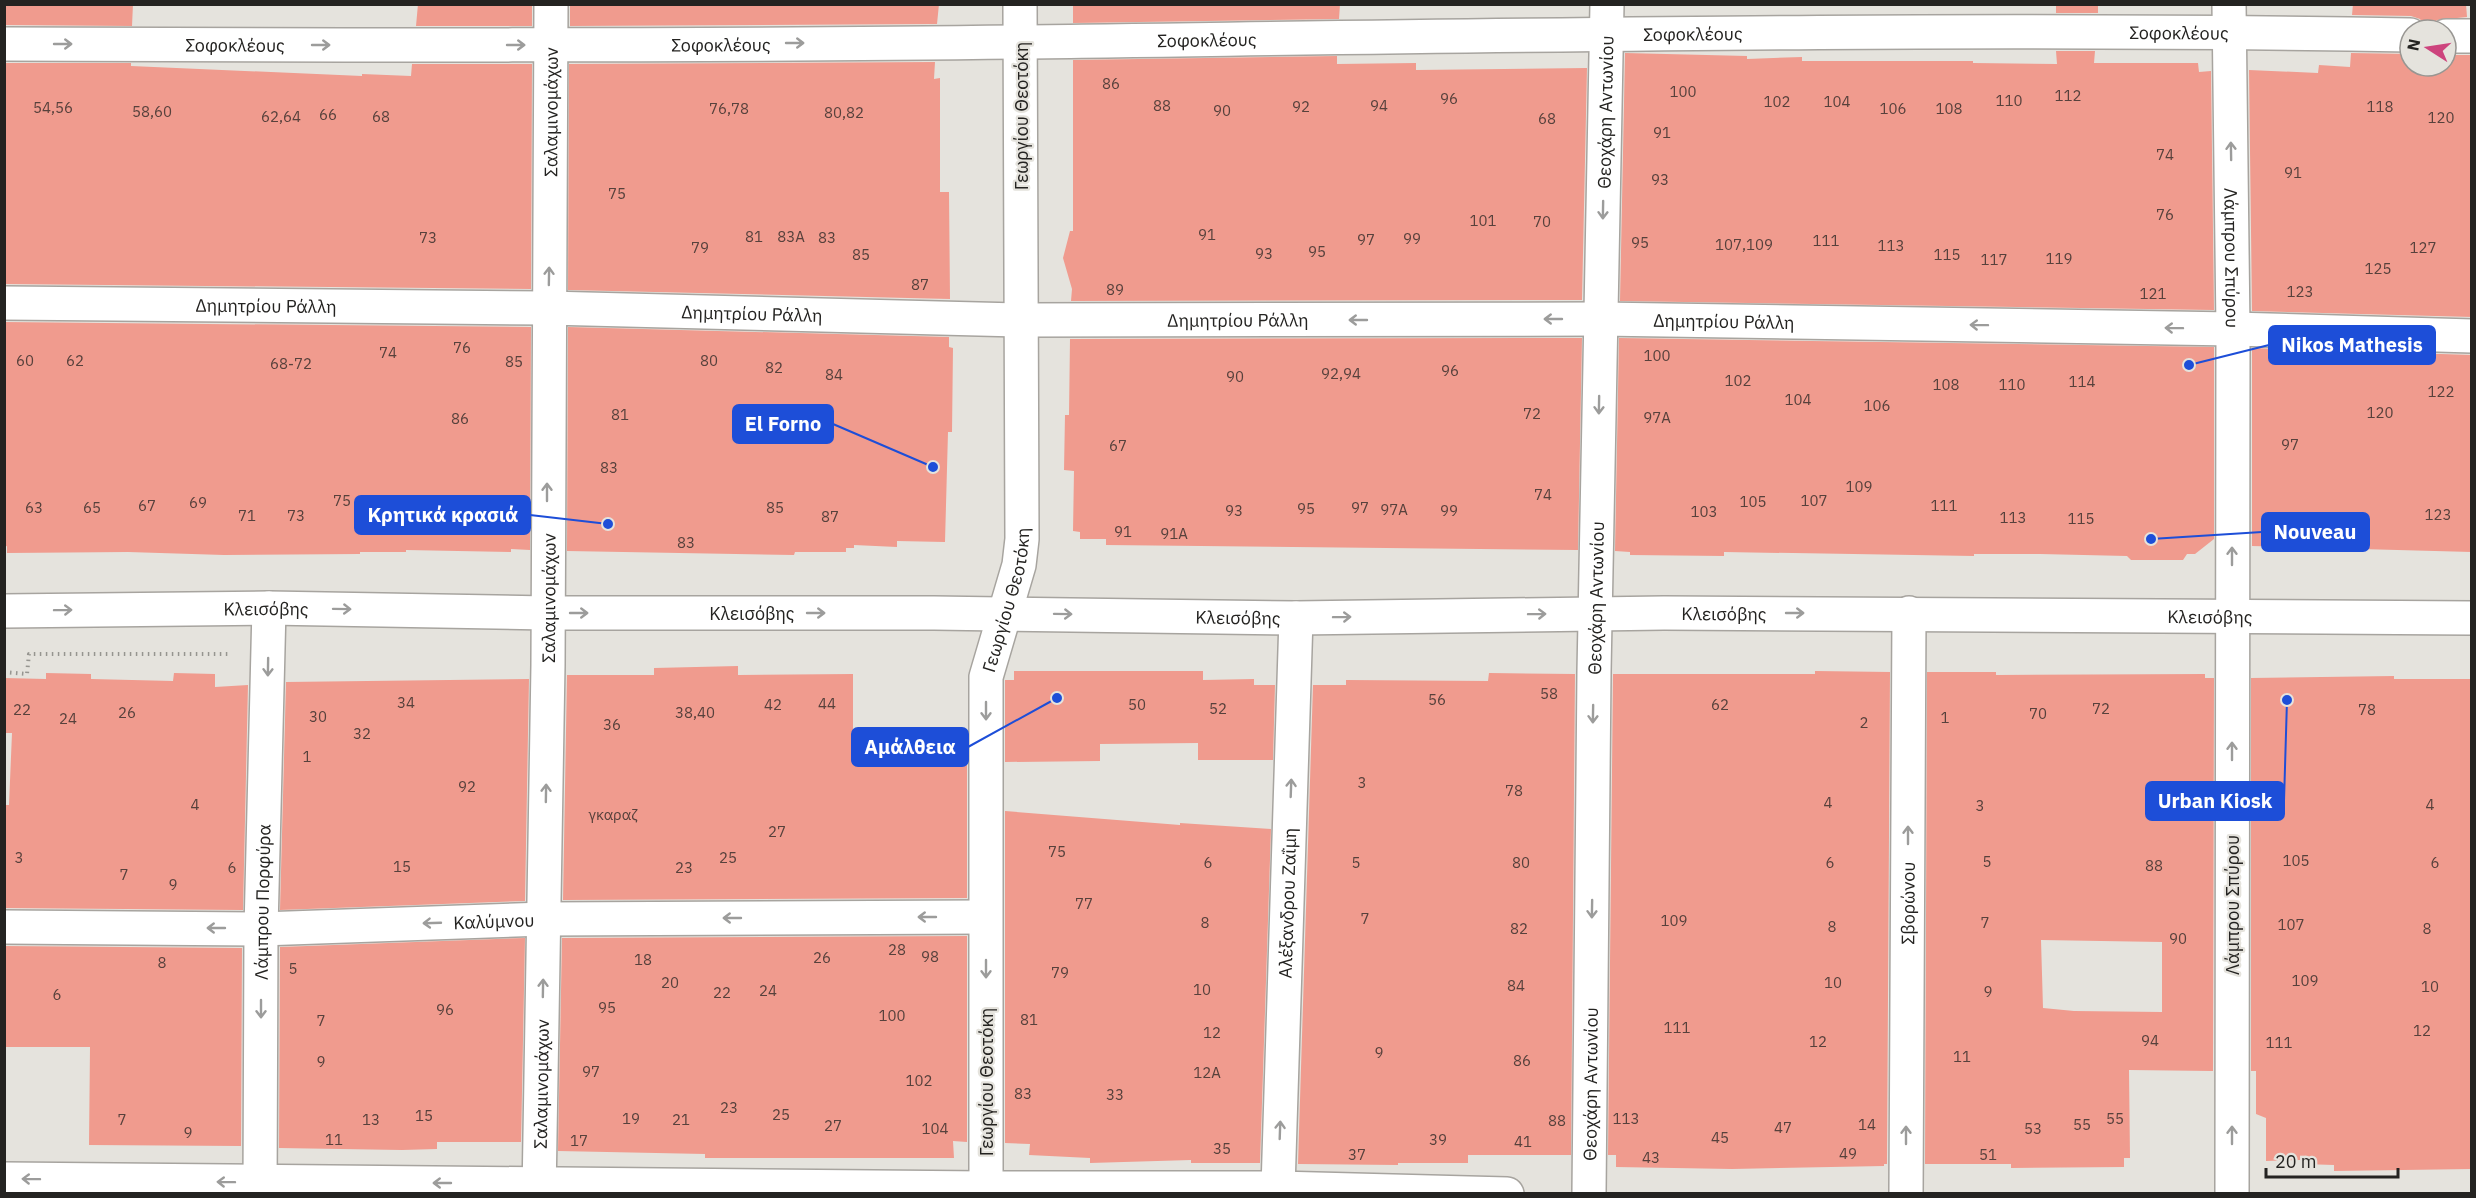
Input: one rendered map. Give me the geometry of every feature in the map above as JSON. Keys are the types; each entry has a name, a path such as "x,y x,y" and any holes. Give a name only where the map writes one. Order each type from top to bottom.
{"street":[{"name":"Σαλαμινομάχων","path":"539,1189 548,613 551,4"},
{"name":"Γεωργίου Θεοτόκη","path":"986,1191 986,677 1019,565 1022,539 1020,4"},
{"name":"Σοφοκλέους","path":"4,44 552,45 1020,42 1606,19 2229,18 2398,34"},
{"name":"Λάμπρου Σπύρου","path":"2229,18 2233,329 2232,1194"},
{"name":"Θεοχάρη Αντωνίου","path":"1589,1194 1595,613 1606,19"},
{"name":"Δημητρίου Ράλλη","path":"4,303 548,308 1022,320 1600,319 2233,329 2472,336"},
{"name":"Κλεισόβης","path":"4,611 269,608 548,613 1005,614 1296,618 1595,613 1909,613 2472,618"},
{"name":"Λάμπρου Πορφύρα","path":"260,1188 261,928 269,608"},
{"name":"Σβορώνου","path":"1906,1194 1909,613"},
{"name":"Αλέξανδρου Ζαΐμη","path":"1278,1188 1296,618"},
{"name":"Καλύμνου","path":"4,927 261,928 544,919 986,917"},
{"path":"4,1179 260,1188 986,1191 1278,1188 1507,1194"}],"path":[{"path":"4,672 27,674 29,654 225,654"}],"building":[{"path":"4,4 133,4 132,26 4,25"},
{"path":"418,4 532,4 532,26 416,26"},
{"path":"570,4 939,4 937,24 570,26"},
{"path":"1073,4 1340,4 1339,19 1073,23"},
{"path":"2056,4 2098,4 2098,13 2056,13"},
{"path":"2353,4 2466,4 2467,17 2417,18 2352,15"},
{"path":"2056,51 2095,51 2094,63 2198,63 2199,72 2211,71 2214,310 1620,301 1625,53 1747,56 1747,59 1802,57 1802,61 1973,61 1973,63 2057,64"},
{"path":"2351,53 2398,54 2398,78 2458,78 2458,55 2471,55 2472,317 2252,311 2249,70 2318,73 2319,65 2350,67"},
{"path":"1337,56 1337,64 1416,63 1416,70 1587,68 1582,300 1071,301 1072,289 1063,258 1070,231 1073,231 1073,60"},
{"path":"935,62 934,79 940,78 940,192 949,192 950,299 568,290 569,64"},
{"path":"4,63 131,63 131,66 362,76 362,74 411,76 412,64 532,64 531,289 4,284"},
{"path":"4,322 531,327 530,550 511,549 511,552 406,550 406,552 360,552 360,554 224,555 128,552 7,553 7,546 4,547"},
{"path":"568,327 949,337 949,347 953,348 952,432 948,432 945,542 897,541 897,547 854,545 854,548 846,548 846,552 795,552 794,555 567,551"},
{"path":"1582,338 1578,550 1106,545 1106,539 1080,539 1080,532 1073,531 1074,471 1064,470 1065,415 1069,415 1070,339"},
{"path":"1619,338 2214,347 2214,539 2195,554 2187,554 2183,560 2131,560 2127,556 2040,554 1974,554 1974,556 1724,552 1724,556 1630,555 1630,552 1615,551"},
{"path":"2252,348 2472,355 2472,552 2252,546"},
{"path":"738,666 738,675 853,674 853,736 967,736 967,898 563,900 567,675 654,675 654,668"},
{"path":"1014,671 1203,671 1203,680 1254,679 1254,685 1275,685 1273,760 1198,760 1198,743 1100,744 1100,761 1005,762 1005,680 1014,680"},
{"path":"1815,671 1890,672 1887,1164 1884,1166 1732,1169 1616,1167 1616,1155 1608,1155 1613,674 1815,674"},
{"path":"1927,672 1996,672 1996,675 2205,674 2205,678 2214,678 2213,1071 2129,1070 2130,1158 2124,1158 2124,1167 2011,1168 2011,1164 1925,1164","holes":["2041,940 2162,942 2162,1012 2074,1011 2043,1008"]},
{"path":"46,673 91,674 91,679 173,681 174,673 215,674 215,687 248,685 243,910 4,908 4,805 9,805 12,733 4,733 4,678 46,679"},
{"path":"1489,673 1575,674 1571,1155 1468,1155 1468,1163 1298,1164 1313,685 1346,685 1346,680 1488,681"},
{"path":"2394,676 2394,679 2472,679 2472,1169 2334,1171 2334,1165 2303,1164 2300,1160 2266,1161 2266,1118 2256,1114 2256,1071 2251,1071 2251,678"},
{"path":"529,679 525,901 280,910 286,682"},
{"path":"1005,811 1180,825 1180,823 1271,829 1260,1163 1191,1163 1191,1160 1090,1163 1090,1158 1029,1155 1030,1144 1005,1143"},
{"path":"967,936 967,1142 953,1141 954,1158 705,1158 705,1154 558,1151 562,938"},
{"path":"525,938 521,1142 437,1142 437,1149 402,1150 279,1148 280,947"},
{"path":"4,946 242,948 241,1146 89,1145 90,1047 4,1047"}],"place":[{"name":"Nikos Mathesis","path":"2189,365"},
{"name":"El Forno","path":"933,467"},
{"name":"Κρητικά κρασιά","path":"608,524"},
{"name":"Nouveau","path":"2151,539"},
{"name":"Αμάλθεια","path":"1057,698"},
{"name":"Urban Kiosk","path":"2287,700"}]}
